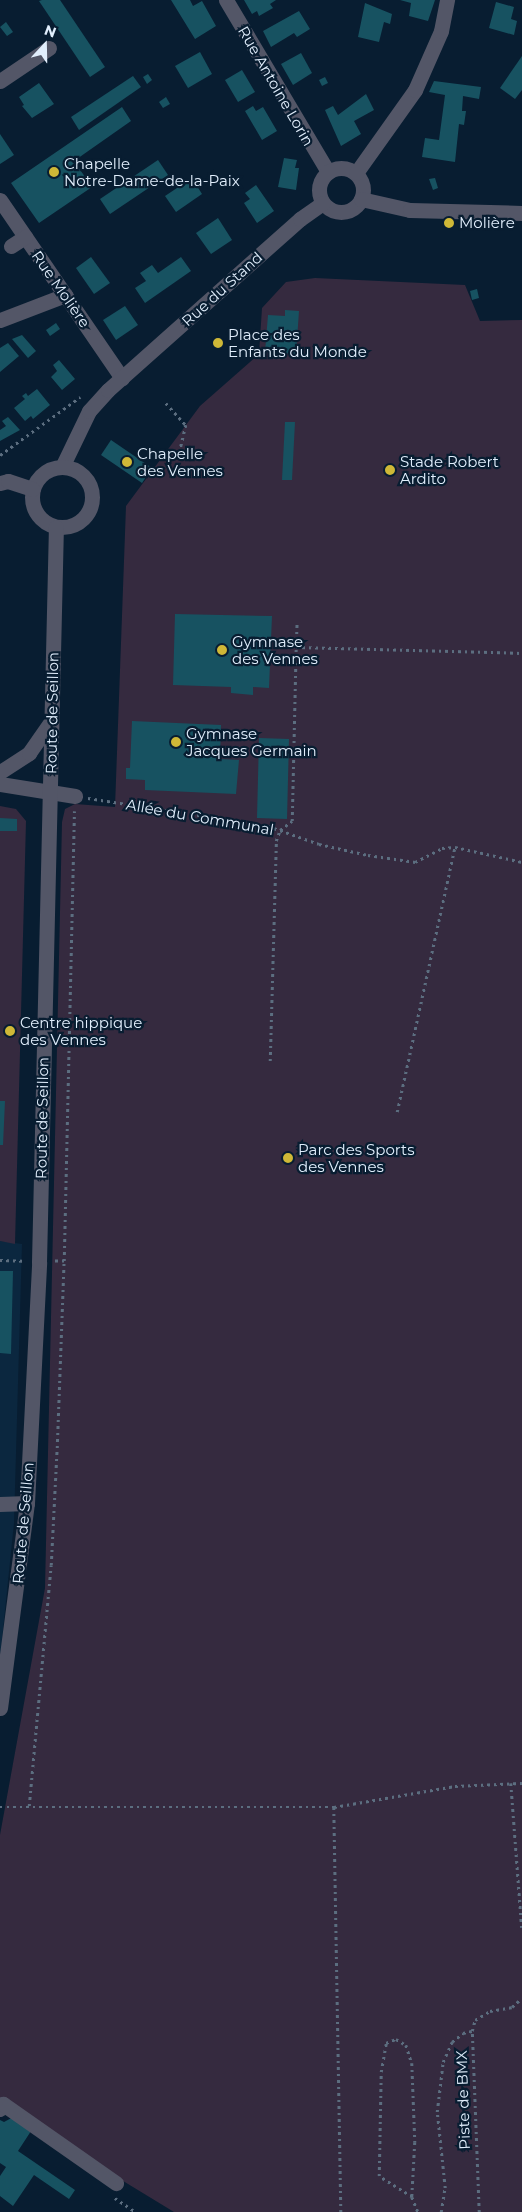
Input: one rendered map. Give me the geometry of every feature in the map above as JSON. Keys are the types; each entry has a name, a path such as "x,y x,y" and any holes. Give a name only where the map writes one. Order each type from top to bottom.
{"street":[{"name":"Rue Antoine Lorin","path":"226,0 328,172"},
{"path":"356,174 416,90 441,32 447,0"},
{"path":"0,81 49,48"},
{"path":"342,168 356,174 363,185 361,199 351,210 343,212 329,208 323,203 318,190 328,172 342,168"},
{"path":"361,199 410,210 522,213"},
{"name":"Rue Molière","path":"0,200 122,378"},
{"name":"Rue du Stand","path":"62,467 89,412 122,378 300,219 323,203"},
{"path":"10,246 25,237"},
{"path":"0,320 20,309 65,294"},
{"path":"62,467 81,474 91,490 92,500 84,518 66,527 56,527 39,517 32,504 32,489 44,473 62,467"},
{"path":"0,483 8,481 32,489"},
{"name":"Route de Seillon","path":"0,1708 27,1503 38,1262 56,527"},
{"path":"0,772 29,753 51,722"},
{"path":"0,784 75,796"},
{"path":"0,1504 27,1503"},
{"path":"0,2109 3,2104 116,2182"}],"path":[{"path":"0,455 87,394"},
{"path":"166,403 186,425 175,472"},
{"path":"270,1061 276,841 280,830 292,821 297,623"},
{"path":"296,647 521,653"},
{"path":"29,1806 51,1565 64,1261 75,796"},
{"name":"Allée du Communal","path":"75,796 280,830 319,844 415,862 442,848 455,846"},
{"path":"397,1112 455,846 522,862"},
{"path":"0,1260 64,1261"},
{"path":"510,1783 522,1928"},
{"path":"0,1807 334,1808 455,1786 522,1783"},
{"path":"334,1808 341,2212"},
{"path":"472,2031 475,2020 490,2012 512,2007 522,1998"},
{"name":"Piste de BMX","path":"442,2211 444,2188 437,2112 443,2062 452,2042 463,2033 472,2031 479,2212"},
{"path":"412,2197 379,2176 381,2072 386,2043 396,2039 406,2044 412,2062 415,2142 412,2197 418,2212"},
{"path":"116,2182 113,2197 136,2212"}],"shaded area":[{"name":"Parc des Sports des Vennes","path":"315,278 465,285 480,321 522,320 522,2212 174,2212 0,2106 0,1835 45,1588 62,822 65,809 75,804 115,807 126,506 200,406 259,354 262,308 286,282"},
{"name":"Centre hippique des Vennes","path":"0,806 16,809 26,821 15,1244 0,1241"},
{"path":"0,1241 22,1244 14,1523 0,1659"}],"building":[{"path":"60,0 105,67 90,77 39,1"},
{"path":"171,0 190,0 193,6 202,1 216,26 195,39"},
{"path":"244,0 276,0 270,4 273,8 259,16 257,11 252,14"},
{"path":"400,0 435,0 428,21 409,16 411,3"},
{"path":"496,2 514,7 511,19 517,21 514,35 489,28"},
{"path":"365,3 392,14 390,24 384,22 379,42 358,37"},
{"path":"299,11 310,29 297,37 294,33 271,47 263,31"},
{"path":"6,22 13,32 7,36 0,27"},
{"path":"200,52 212,74 188,88 175,66"},
{"path":"301,53 312,73 293,85 281,64"},
{"path":"522,56 522,90 515,99 500,88"},
{"path":"242,70 255,92 238,102 225,80"},
{"path":"148,74 152,80 147,84 143,77"},
{"path":"133,76 141,87 79,130 71,117"},
{"path":"325,77 328,83 322,86 319,80"},
{"path":"434,81 481,87 479,99 463,96 462,111 466,111 464,125 459,124 455,162 422,157 425,138 439,140 445,95 429,92"},
{"path":"39,83 54,104 32,118 22,106 24,105 19,97"},
{"path":"366,94 374,110 354,121 361,134 341,146 325,110 333,106 338,115"},
{"path":"166,97 170,104 163,108 159,102"},
{"path":"253,106 256,111 263,107 277,131 262,140 245,111"},
{"name":"Chapelle Notre-Dame-de-la-Paix","path":"122,107 131,121 74,161 92,187 39,223 11,183"},
{"path":"0,134 14,155 0,164"},
{"path":"284,158 297,160 295,168 299,168 296,190 278,187"},
{"path":"158,160 168,175 110,214 100,199"},
{"path":"192,178 202,194 176,212 165,196"},
{"path":"435,178 438,188 433,190 429,179"},
{"path":"256,185 274,211 257,223 244,203 250,199 245,193"},
{"path":"218,218 232,240 211,254 196,233"},
{"path":"91,257 110,283 94,294 76,268"},
{"path":"181,257 191,271 145,303 135,288 146,281 140,273 152,265 158,273"},
{"path":"477,289 479,298 472,300 470,291"},
{"path":"125,306 138,325 116,340 103,320"},
{"path":"285,310 299,311 296,354 265,352 268,315 285,316"},
{"path":"56,323 60,329 50,336 46,330"},
{"path":"22,335 36,351 28,358 12,339"},
{"path":"8,343 19,356 0,372 0,348"},
{"path":"59,360 75,379 62,390 51,377 57,371 53,365"},
{"path":"37,389 50,405 33,419 31,416 25,421 14,408 25,399 22,396 26,393 28,396"},
{"path":"8,417 20,430 0,441 0,430 6,426 2,421"},
{"path":"285,422 295,422 292,480 282,480"},
{"name":"Chapelle des Vennes","path":"111,440 152,468 142,483 101,455"},
{"name":"Gymnase des Vennes","path":"175,614 272,616 269,688 253,687 253,695 231,693 231,687 173,685"},
{"name":"Gymnase Jacques Germain","path":"132,721 221,725 220,759 239,760 236,794 145,790 145,780 126,779 126,768 130,768"},
{"path":"259,738 289,739 287,819 257,818"},
{"path":"0,818 17,819 17,831 0,831"},
{"path":"0,1101 5,1101 3,1145 0,1145"},
{"path":"0,1271 13,1271 11,1354 0,1353"},
{"path":"17,2115 33,2128 18,2151 75,2190 69,2199 34,2175 13,2206 0,2196 0,2176 6,2167 0,2163 0,2120 4,2122"}],"place":[{"name":"Chapelle Notre-Dame-de-la-Paix","path":"54,172"},
{"name":"Molière","path":"449,223"},
{"name":"Place des Enfants du Monde","path":"218,343"},
{"name":"Chapelle des Vennes","path":"127,462"},
{"name":"Stade Robert Ardito","path":"390,470"},
{"name":"Gymnase des Vennes","path":"222,650"},
{"name":"Gymnase Jacques Germain","path":"176,742"},
{"name":"Centre hippique des Vennes","path":"10,1031"},
{"name":"Parc des Sports des Vennes","path":"288,1158"}]}
